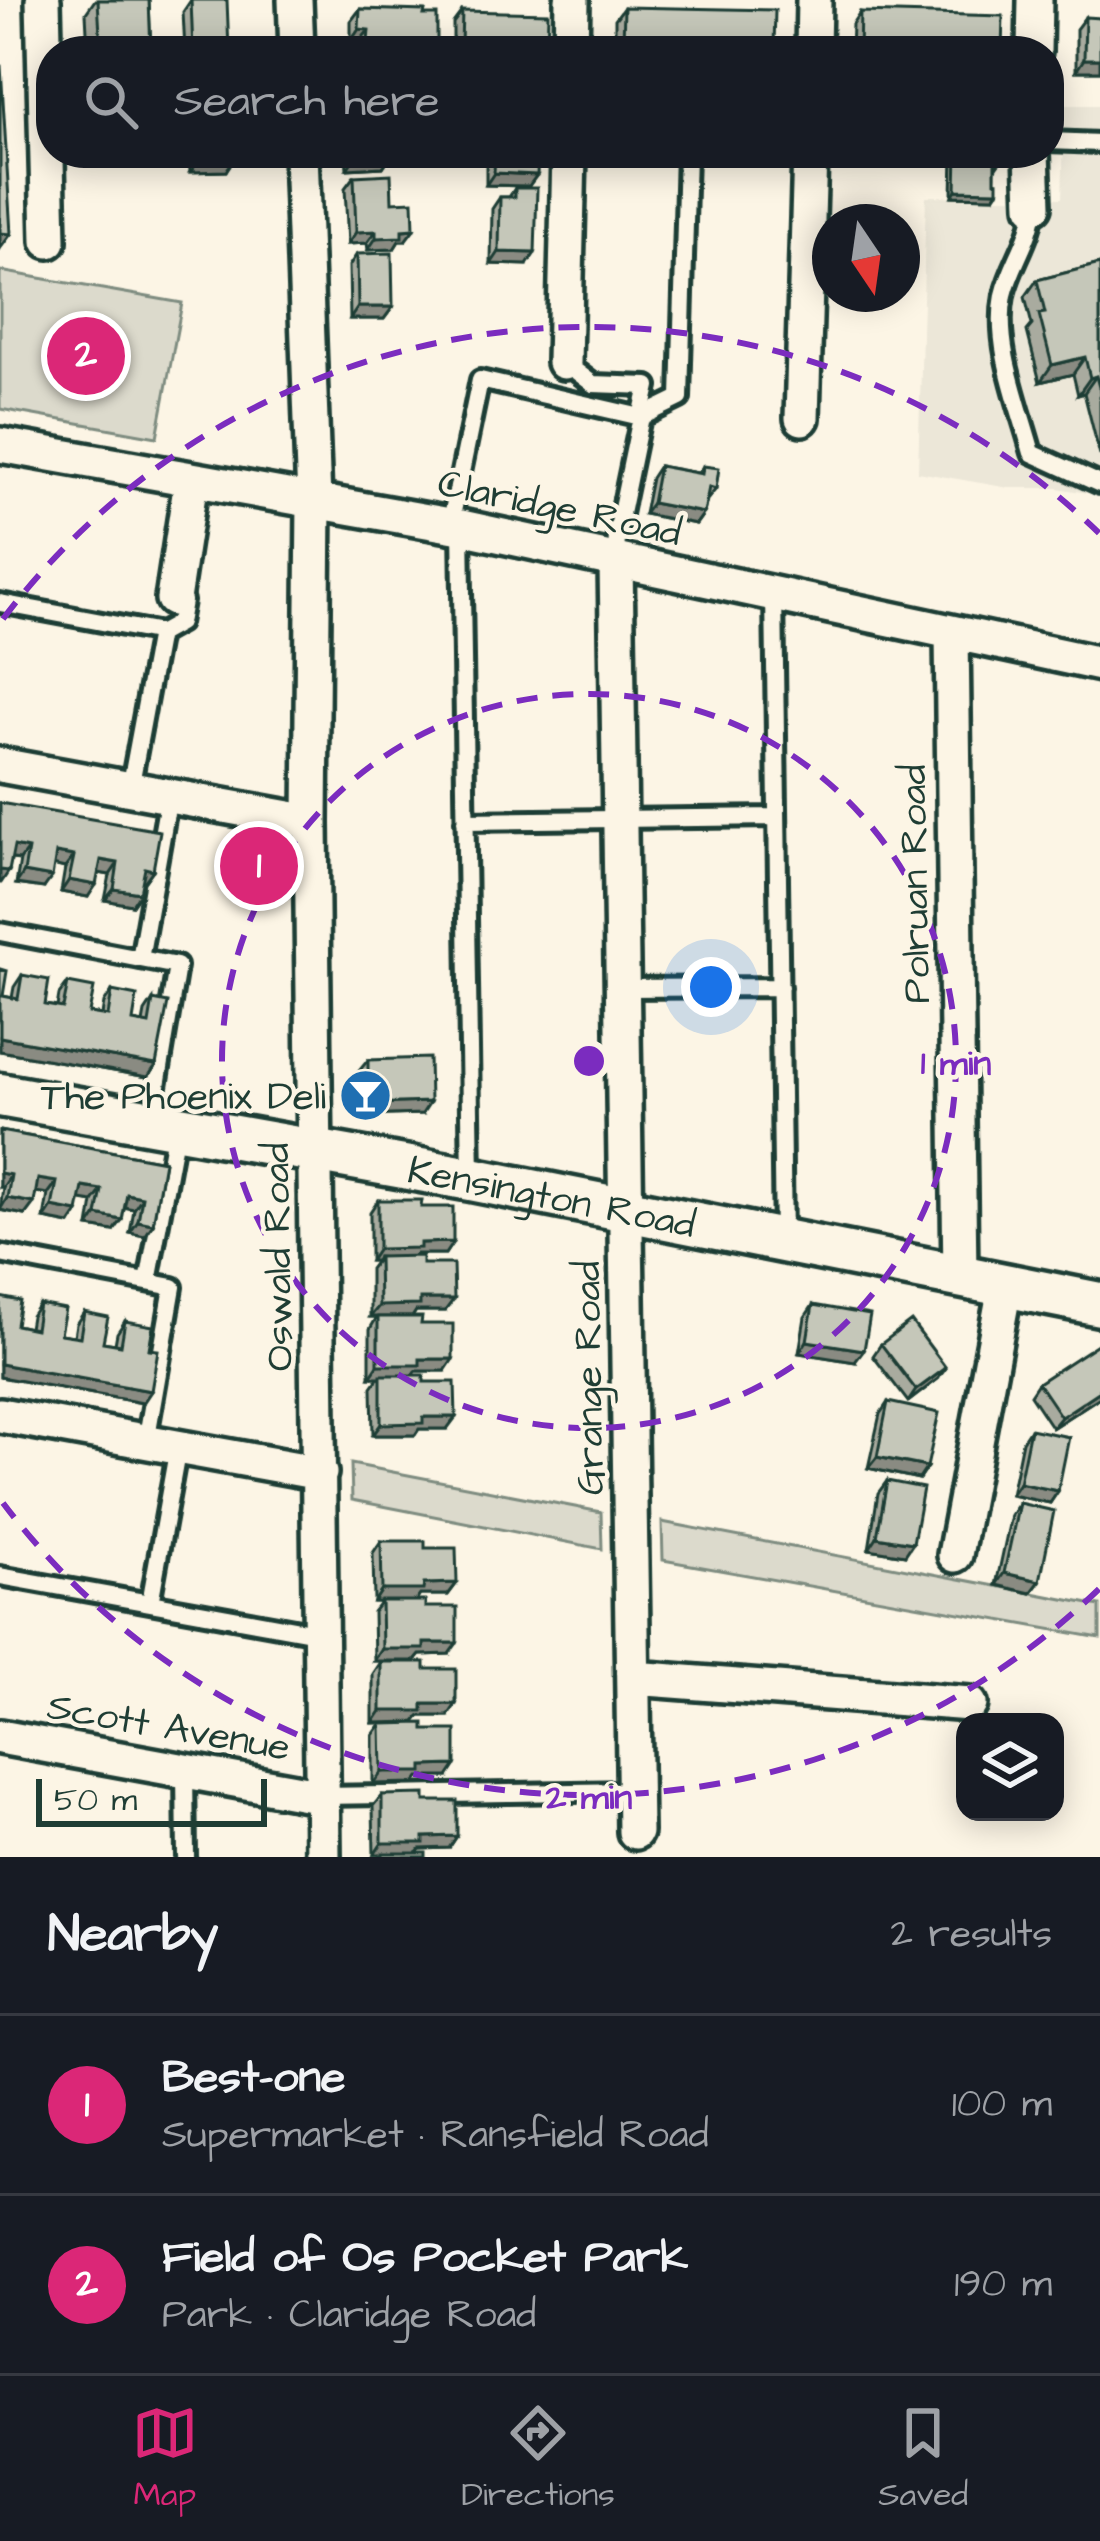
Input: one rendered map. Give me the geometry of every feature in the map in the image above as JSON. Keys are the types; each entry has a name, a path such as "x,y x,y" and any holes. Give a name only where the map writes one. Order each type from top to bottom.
{"street":[{"path":"43,0 44,36"},
{"path":"295,0 296,36"},
{"path":"571,36 572,0"},
{"path":"813,36 814,0"},
{"path":"1034,36 1035,0"},
{"path":"47,168 49,241"},
{"name":"Oswald Road","path":"302,168 314,501 311,822 322,1857"},
{"path":"564,362 569,168"},
{"path":"802,418 810,168"},
{"path":"1033,168 1034,206"},
{"name":"Claridge Road","path":"0,445 456,526 1100,664"},
{"path":"173,598 191,481"},
{"name":"Grange Road","path":"616,562 634,1832"},
{"name":"Polruan Road","path":"952,633 960,1278"},
{"path":"0,765 311,822"},
{"name":"Kensington Road","path":"0,1095 471,1179 1100,1304"},
{"path":"955,1555 1005,1287"},
{"path":"0,1415 320,1473"},
{"path":"634,1678 970,1704"},
{"name":"Scott Avenue","path":"0,1737 322,1796"}],"lane":[{"path":"1064,142 1100,143"},
{"path":"471,1179 456,526 479,380 641,417 680,398 687,168"},
{"path":"1034,206 1030,232 1012,272 1002,313 1012,378 1032,453 1100,484"},
{"path":"564,362 593,383 648,386 617,533 616,562"},
{"path":"774,592 783,1244"},
{"path":"0,603 158,633 179,623 183,601 173,598"},
{"path":"130,789 158,633"},
{"path":"140,958 169,796"},
{"path":"465,821 777,817"},
{"path":"0,932 178,966 148,1282"},
{"path":"623,988 780,987"},
{"path":"0,1254 173,1287 150,1603"},
{"path":"0,1576 322,1634"},
{"path":"185,1771 186,1857"},
{"path":"322,1796 634,1791"}],"shaded area":[{"path":"1065,105 1100,105 1100,495 1057,488 1009,488 918,472 926,196 1062,198"},
{"path":"0,271 182,303 157,437 0,409"},
{"path":"351,1464 601,1512 602,1549 352,1500"},
{"path":"662,1522 1100,1606 1100,1638 663,1560"}],"building":[{"path":"98,0 149,0 150,36 100,36"},
{"path":"191,0 227,0 228,36 192,36"},
{"path":"624,7 775,10 774,36 623,36"},
{"path":"360,9 437,15 437,36 368,36 369,30 359,29"},
{"path":"462,11 548,13 547,36 461,36"},
{"path":"860,12 1003,16 1002,36 859,36"},
{"path":"1085,17 1100,18 1100,59 1084,59"},
{"path":"1,66 11,234 0,233"},
{"path":"494,168 537,168 537,175 494,173"},
{"path":"957,168 995,168 998,191 956,190"},
{"path":"391,174 392,202 413,201 414,229 402,230 402,237 376,238 376,231 356,232 354,176"},
{"path":"515,188 537,188 535,253 499,252 500,197 515,197"},
{"path":"392,253 393,307 358,307 357,254"},
{"path":"1100,264 1100,391 1096,376 1090,378 1085,357 1052,365 1039,314 1045,313 1037,280"},
{"path":"659,466 702,474 703,466 719,468 716,489 709,487 704,513 652,503"},
{"path":"0,803 160,831 153,870 145,868 140,893 114,889 118,863 101,860 96,885 69,880 74,856 56,853 52,877 24,872 28,849 14,846 9,871 0,870"},
{"path":"0,969 7,971 3,996 18,999 22,975 49,980 45,1005 63,1008 68,983 94,988 89,1013 108,1016 112,991 137,996 133,1021 149,1024 153,1000 168,1003 156,1065 0,1037"},
{"name":"The Phoenix Deli","path":"429,1058 430,1102 368,1104 368,1060"},
{"path":"0,1131 164,1161 153,1224 138,1221 142,1197 127,1194 122,1220 97,1215 102,1190 83,1187 78,1212 52,1207 57,1182 38,1179 34,1203 7,1198 11,1175 0,1173"},
{"path":"378,1200 422,1200 421,1207 453,1207 453,1242 378,1249"},
{"path":"422,1256 422,1264 453,1264 454,1299 379,1306 378,1257"},
{"path":"0,1297 20,1301 16,1325 35,1329 39,1304 65,1309 60,1334 80,1337 84,1312 108,1317 103,1342 121,1345 125,1321 153,1326 149,1349 158,1350 151,1391 0,1364"},
{"path":"813,1305 870,1315 864,1350 807,1341"},
{"path":"378,1317 422,1317 421,1324 453,1324 453,1359 378,1365"},
{"path":"911,1321 946,1368 916,1390 881,1344"},
{"path":"1099,1343 1100,1391 1061,1417 1038,1383"},
{"path":"381,1375 424,1375 424,1382 455,1382 456,1417 381,1424"},
{"path":"888,1402 939,1413 927,1467 877,1457"},
{"path":"1030,1429 1069,1437 1058,1491 1019,1483"},
{"path":"887,1481 923,1488 913,1543 877,1537"},
{"path":"1019,1503 1054,1511 1040,1581 1004,1573"},
{"path":"381,1541 425,1541 425,1548 456,1548 457,1583 424,1584 423,1590 382,1590"},
{"path":"381,1601 457,1607 457,1643 382,1649"},
{"path":"381,1662 425,1662 425,1669 456,1669 456,1704 423,1704 423,1711 381,1711"},
{"path":"424,1723 424,1730 456,1730 456,1765 423,1766 423,1772 382,1772 381,1724"},
{"path":"425,1794 425,1801 457,1801 457,1836 424,1837 424,1843 382,1843 382,1795"},
{"path":"383,1853 426,1853 426,1857 383,1857"}],"place":[{"name":"Field of Os Pocket Park","path":"86,356"},
{"name":"Best-one","path":"259,866"},
{"name":"The Phoenix Deli","path":"365,1095"}]}
